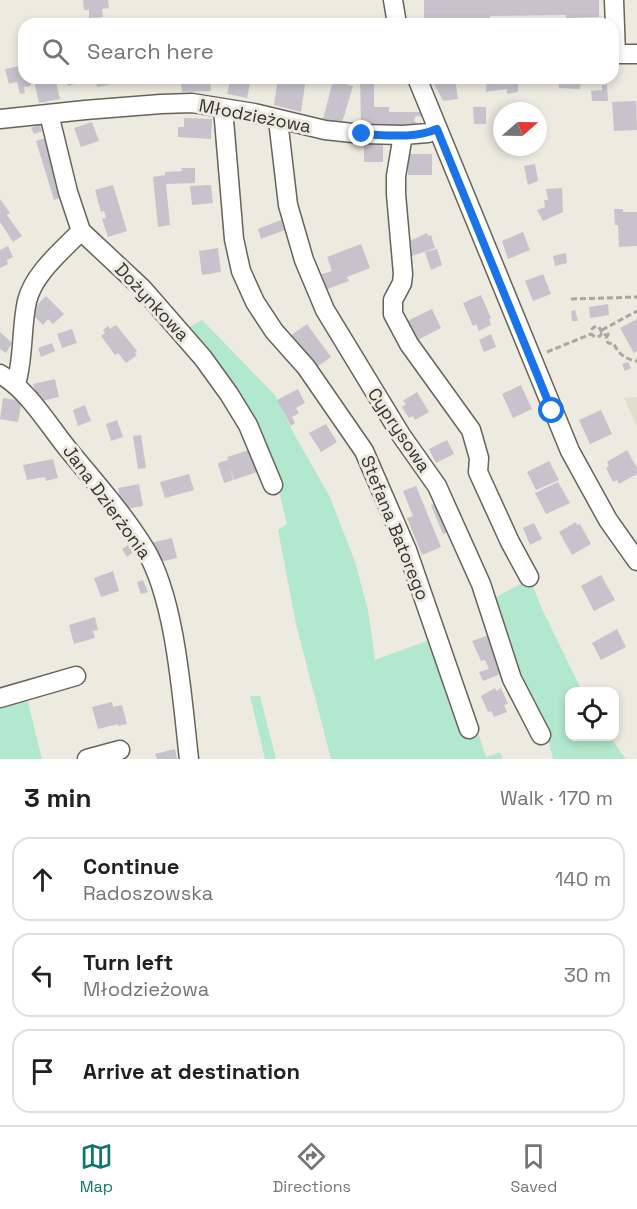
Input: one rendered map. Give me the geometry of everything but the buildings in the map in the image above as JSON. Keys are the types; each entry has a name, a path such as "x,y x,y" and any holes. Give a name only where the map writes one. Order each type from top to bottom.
{"street":[{"path":"393,0 397,18"},
{"path":"614,0 614,18"},
{"path":"619,54 637,54"},
{"path":"419,84 570,451 608,520 637,561"},
{"name":"Młodzieżowa","path":"0,119 192,103 325,130 362,134 404,135 428,133 437,129"},
{"name":"Stefana Batorego","path":"223,108 234,239 241,271 255,302 274,332 306,367 364,451 407,550 469,729"},
{"name":"Dożynkowa","path":"49,114 68,192 81,231 142,288 203,358 248,425 273,485"},
{"name":"Cyprysowa","path":"279,120 288,205 304,260 325,310 395,426 437,486 481,584 512,679 541,735"},
{"path":"404,135 396,176 403,274 402,283 393,300 393,314 409,344 471,430 477,445 478,472 529,577"},
{"path":"16,384 27,300 44,270 81,231"},
{"name":"Jana Dzierżonia","path":"0,374 16,384 146,550 165,600 175,646 189,759"},
{"path":"0,698 76,676"},
{"path":"87,759 120,750"}],"path":[{"path":"571,299 637,297"},
{"path":"540,355 591,334 597,337 637,311"},
{"path":"591,334 595,326 608,334 608,343 614,344 617,351 625,358 637,361"}],"shaded area":[{"path":"637,397 637,427 624,398"}],"green space":[{"path":"202,320 275,395 330,497 355,562 368,610 375,660 432,639 477,730 486,757 500,752 503,759 331,759 296,624 278,530 287,524 277,483 186,329"},
{"path":"530,579 580,687 565,687 565,741 613,741 626,759 553,759 548,737 518,677 491,600"},
{"path":"26,694 42,759 0,759 0,701"},
{"path":"250,696 260,696 276,759 265,759"}],"route":[{"path":"362,134 404,135 428,133 437,129 552,411"}]}
